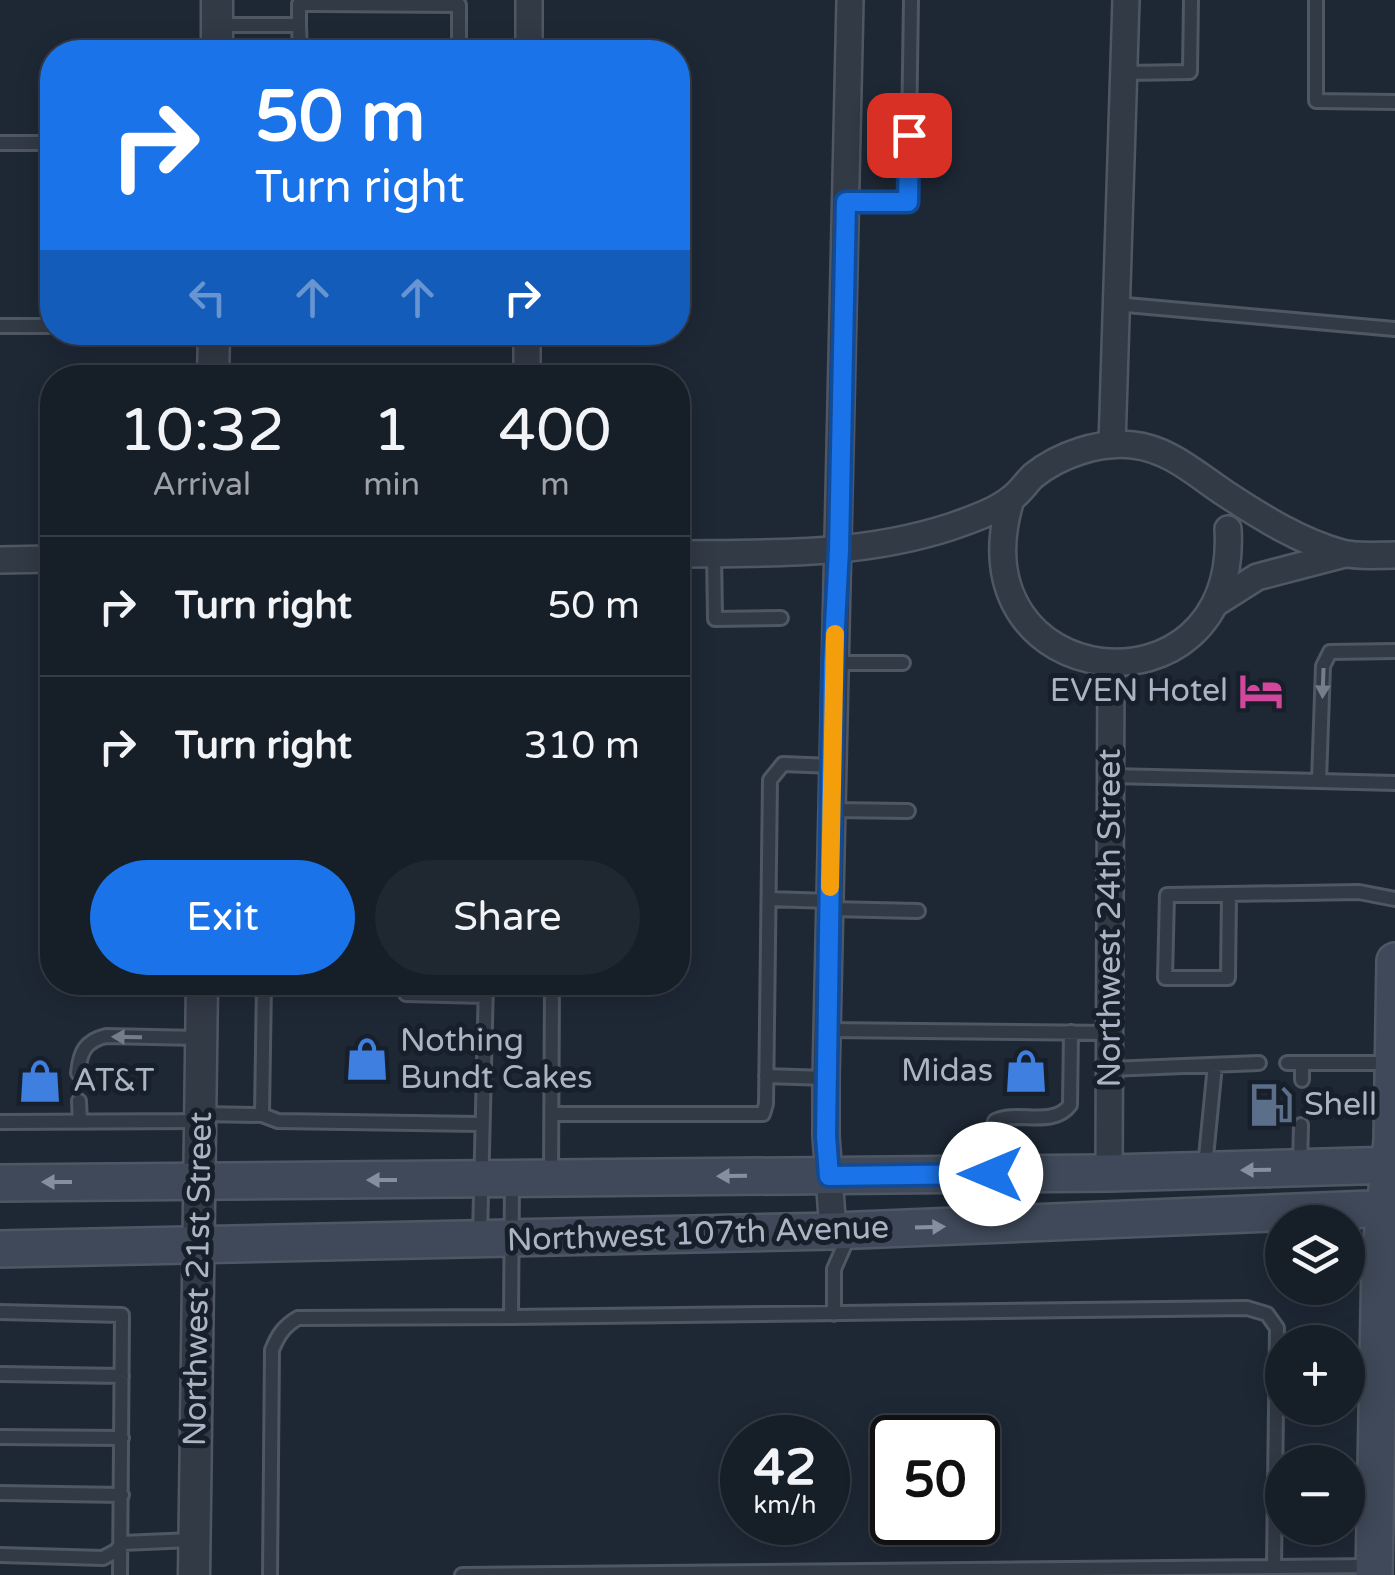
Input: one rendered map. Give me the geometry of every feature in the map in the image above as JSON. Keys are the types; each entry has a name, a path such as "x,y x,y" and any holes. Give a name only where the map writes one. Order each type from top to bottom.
{"main road":[{"path":"1374,1570 1380,1258 1390,1208 1395,961"},
{"name":"Northwest 107th Avenue","path":"0,1183 1108,1173 1392,1165"},
{"name":"Northwest 107th Avenue","path":"0,1249 842,1231 1390,1208"}],"street":[{"path":"529,0 529,40"},
{"path":"842,1231 829,1176 826,1078 850,0"},
{"path":"1112,446 1126,0"},
{"path":"690,554 839,550 904,540 948,527 1011,499 1035,475 1064,457 1087,449 1131,444 1154,449 1275,523 1344,554"},
{"path":"1011,499 1001,548 1004,574 1018,608 1042,637 1063,651 1111,664 1148,658 1182,642 1202,624 1225,580 1228,529"},
{"path":"1216,603 1257,577 1344,554 1395,555"},
{"path":"0,560 40,559"},
{"name":"Northwest 24th Street","path":"1108,1173 1111,664"},
{"name":"Northwest 21st Street","path":"194,1575 202,995"}],"lane":[{"path":"846,202 908,202 911,0"},
{"path":"1124,73 1190,72 1191,0"},
{"path":"1316,0 1316,101 1395,102"},
{"path":"300,40 299,4 318,2 459,4 458,40"},
{"path":"217,26 299,25"},
{"path":"0,143 40,143"},
{"path":"1115,304 1395,328"},
{"path":"0,326 40,326"},
{"path":"714,553 715,619 781,618"},
{"path":"1320,781 1324,666 1330,652 1395,652"},
{"path":"833,663 902,663"},
{"path":"552,1114 765,1111 772,774 783,764 832,766"},
{"path":"1110,776 1395,783"},
{"path":"832,810 908,811"},
{"path":"1229,896 1228,978 1165,978 1166,895 1360,892 1395,898"},
{"path":"769,900 918,912"},
{"path":"262,1115 264,995"},
{"path":"486,995 480,1124 496,1179 496,1239 511,1317"},
{"path":"551,1178 552,995"},
{"path":"827,1030 1110,1033"},
{"path":"991,1174 992,1131 996,1121 1007,1116 1055,1116 1070,1106 1071,1032"},
{"path":"78,1073 82,1053 93,1039 201,1038"},
{"path":"1109,1069 1258,1063"},
{"path":"1302,1080 1294,1063 1393,1063"},
{"path":"1204,1171 1215,1065"},
{"path":"766,1076 826,1078"},
{"path":"79,1101 80,1122"},
{"path":"0,1122 262,1115 278,1121 480,1124"},
{"path":"1300,1169 1301,1124"},
{"path":"496,1179 496,1239"},
{"path":"834,1314 834,1269 842,1231"},
{"path":"270,1575 272,1350 287,1324 298,1318 1247,1308 1267,1314 1277,1328 1274,1567"},
{"path":"0,1312 122,1315 120,1575"},
{"path":"0,1374 122,1376"},
{"path":"0,1437 122,1438"},
{"path":"0,1493 122,1495"},
{"path":"122,1543 195,1540"},
{"path":"0,1555 103,1558 122,1543"},
{"path":"462,1575 1274,1567 1374,1570"}],"slow traffic":[{"path":"830,887 835,634"}],"place":[{"name":"EVEN Hotel","path":"1261,691"},
{"name":"Nothing Bundt Cakes","path":"367,1059"},
{"name":"Midas","path":"1026,1071"},
{"name":"AT&T","path":"40,1081"},
{"name":"Shell","path":"1271,1105"}],"route":[{"path":"909,135 908,202 846,202 833,663 826,1136 829,1176 991,1174"}]}
